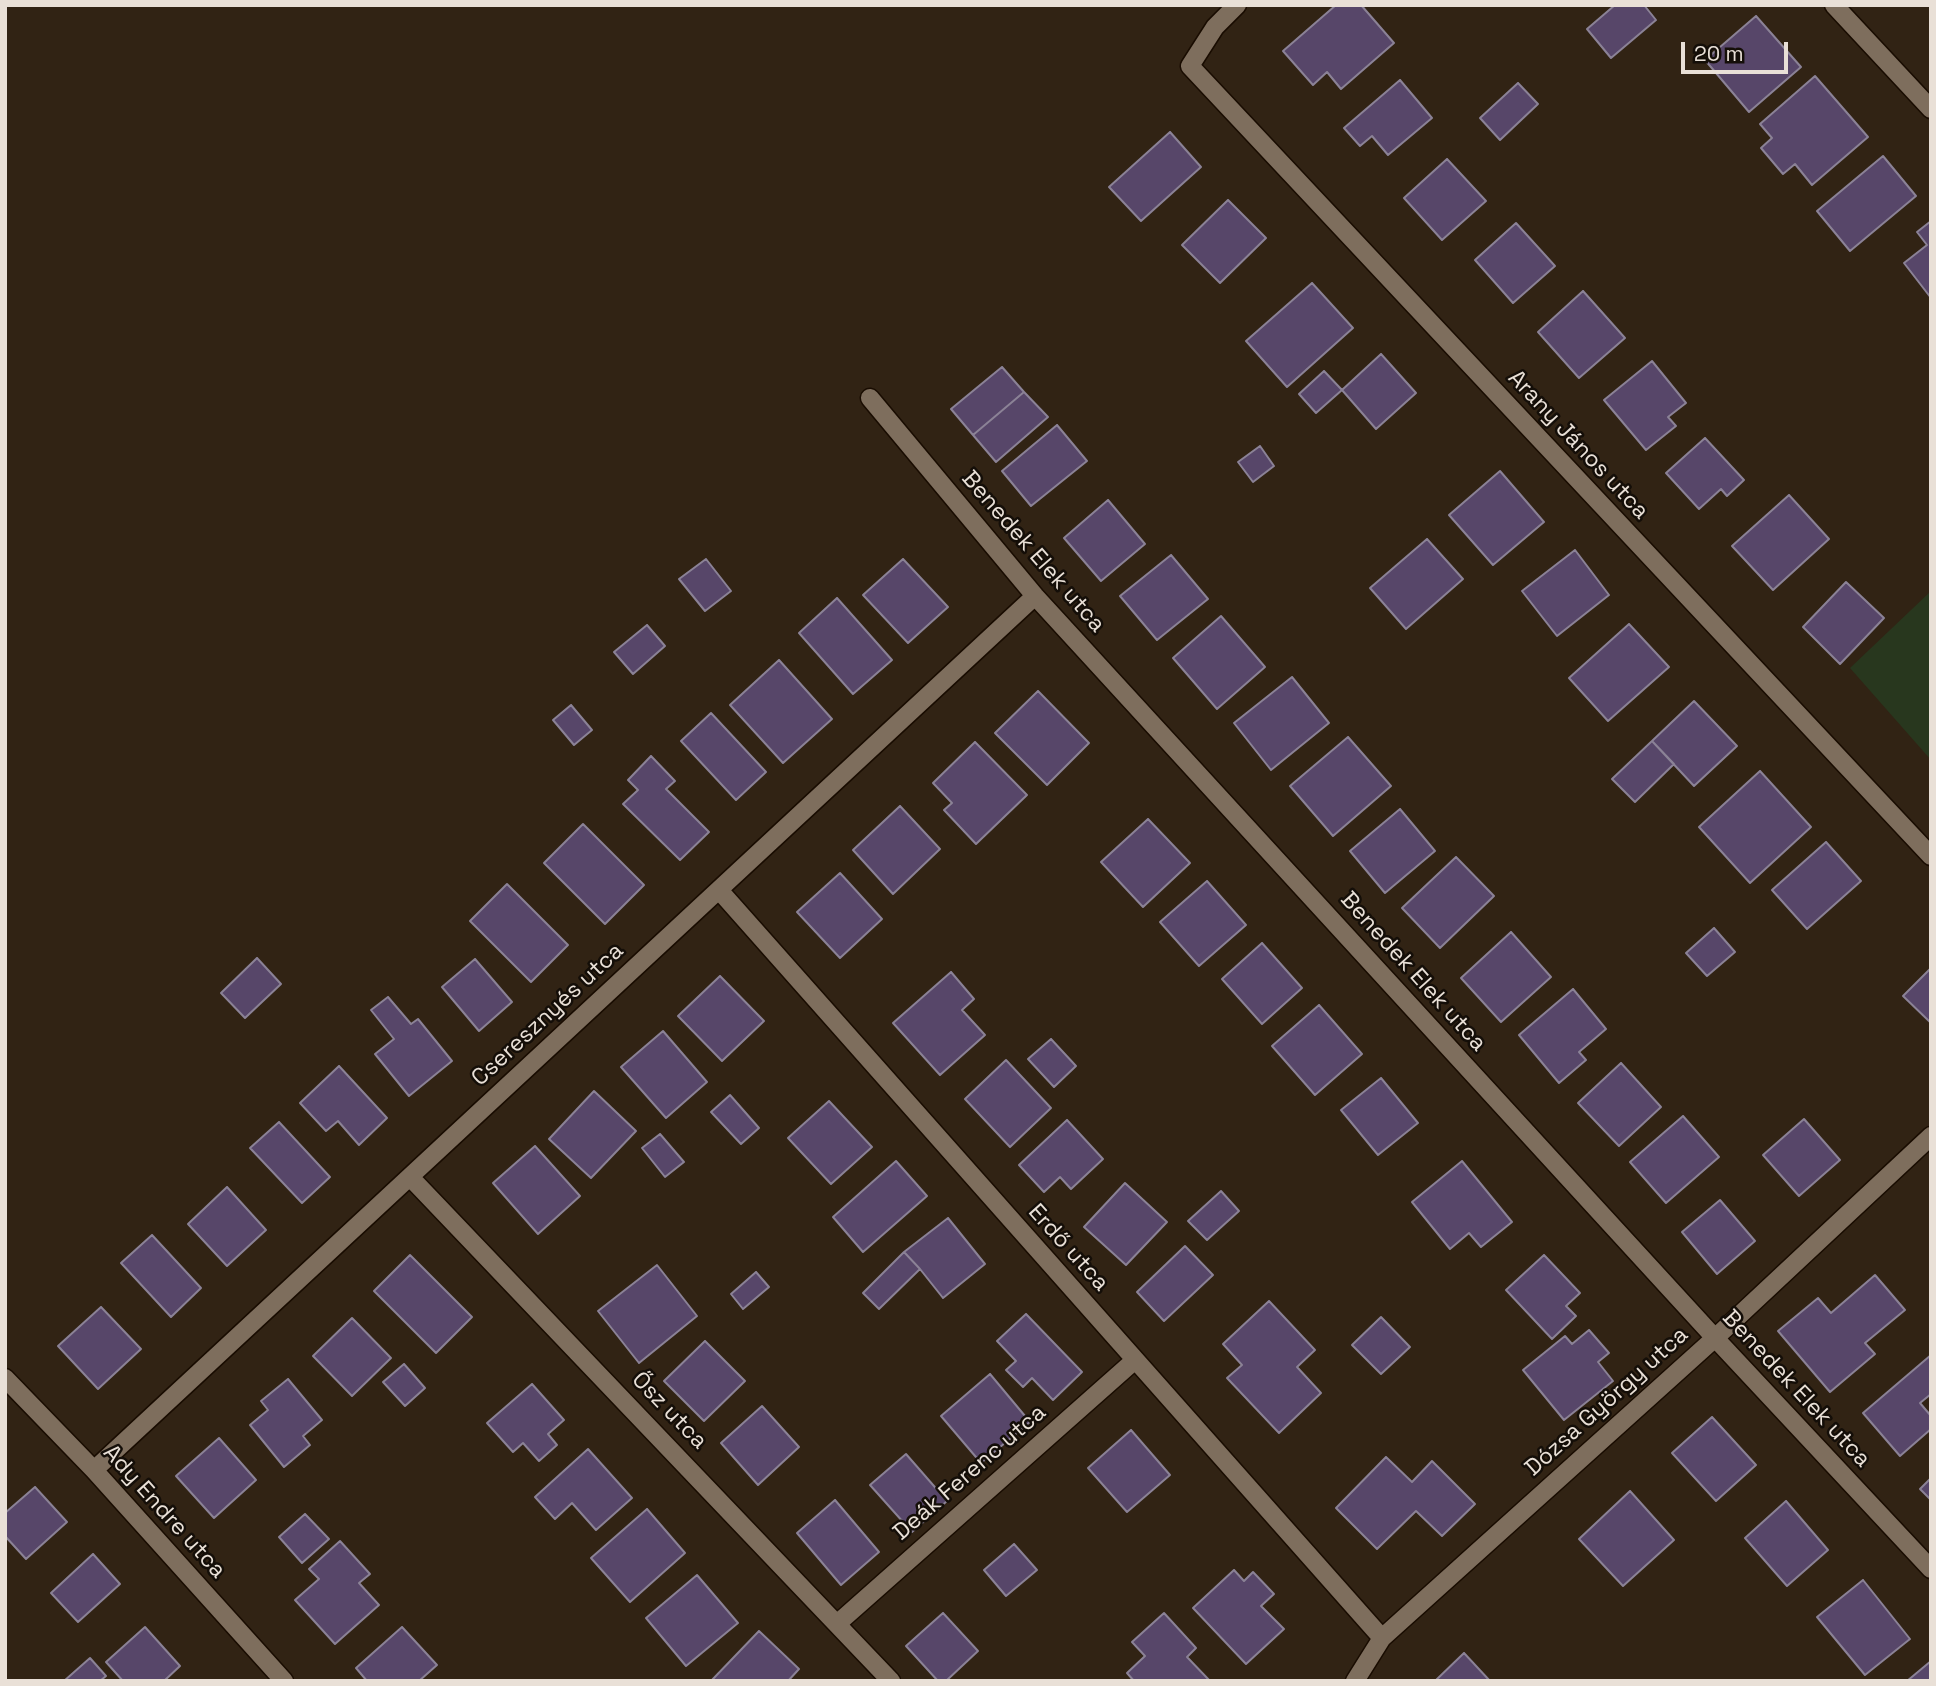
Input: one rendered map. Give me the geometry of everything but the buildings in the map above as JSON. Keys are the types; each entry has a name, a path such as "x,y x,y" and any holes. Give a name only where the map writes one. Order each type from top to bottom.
{"street":[{"name":"Arany János utca","path":"1237,5 1215,27 1190,66 1931,856"},
{"path":"1834,5 1931,109"},
{"name":"Benedek Elek utca","path":"870,398 1035,596 1715,1338 1931,1569"},
{"name":"Cseresznyés utca","path":"94,1470 1035,596"},
{"name":"Erdő utca","path":"719,890 1382,1638"},
{"name":"Dózsa György utca","path":"1354,1681 1382,1638 1715,1338 1931,1136"},
{"name":"Ősz utca","path":"410,1177 891,1681"},
{"name":"Deák Ferenc utca","path":"838,1623 1135,1360"},
{"name":"Ady Endre utca","path":"5,1378 94,1470 284,1681"}],"green space":[{"path":"1931,591 1931,760 1850,668"}]}
